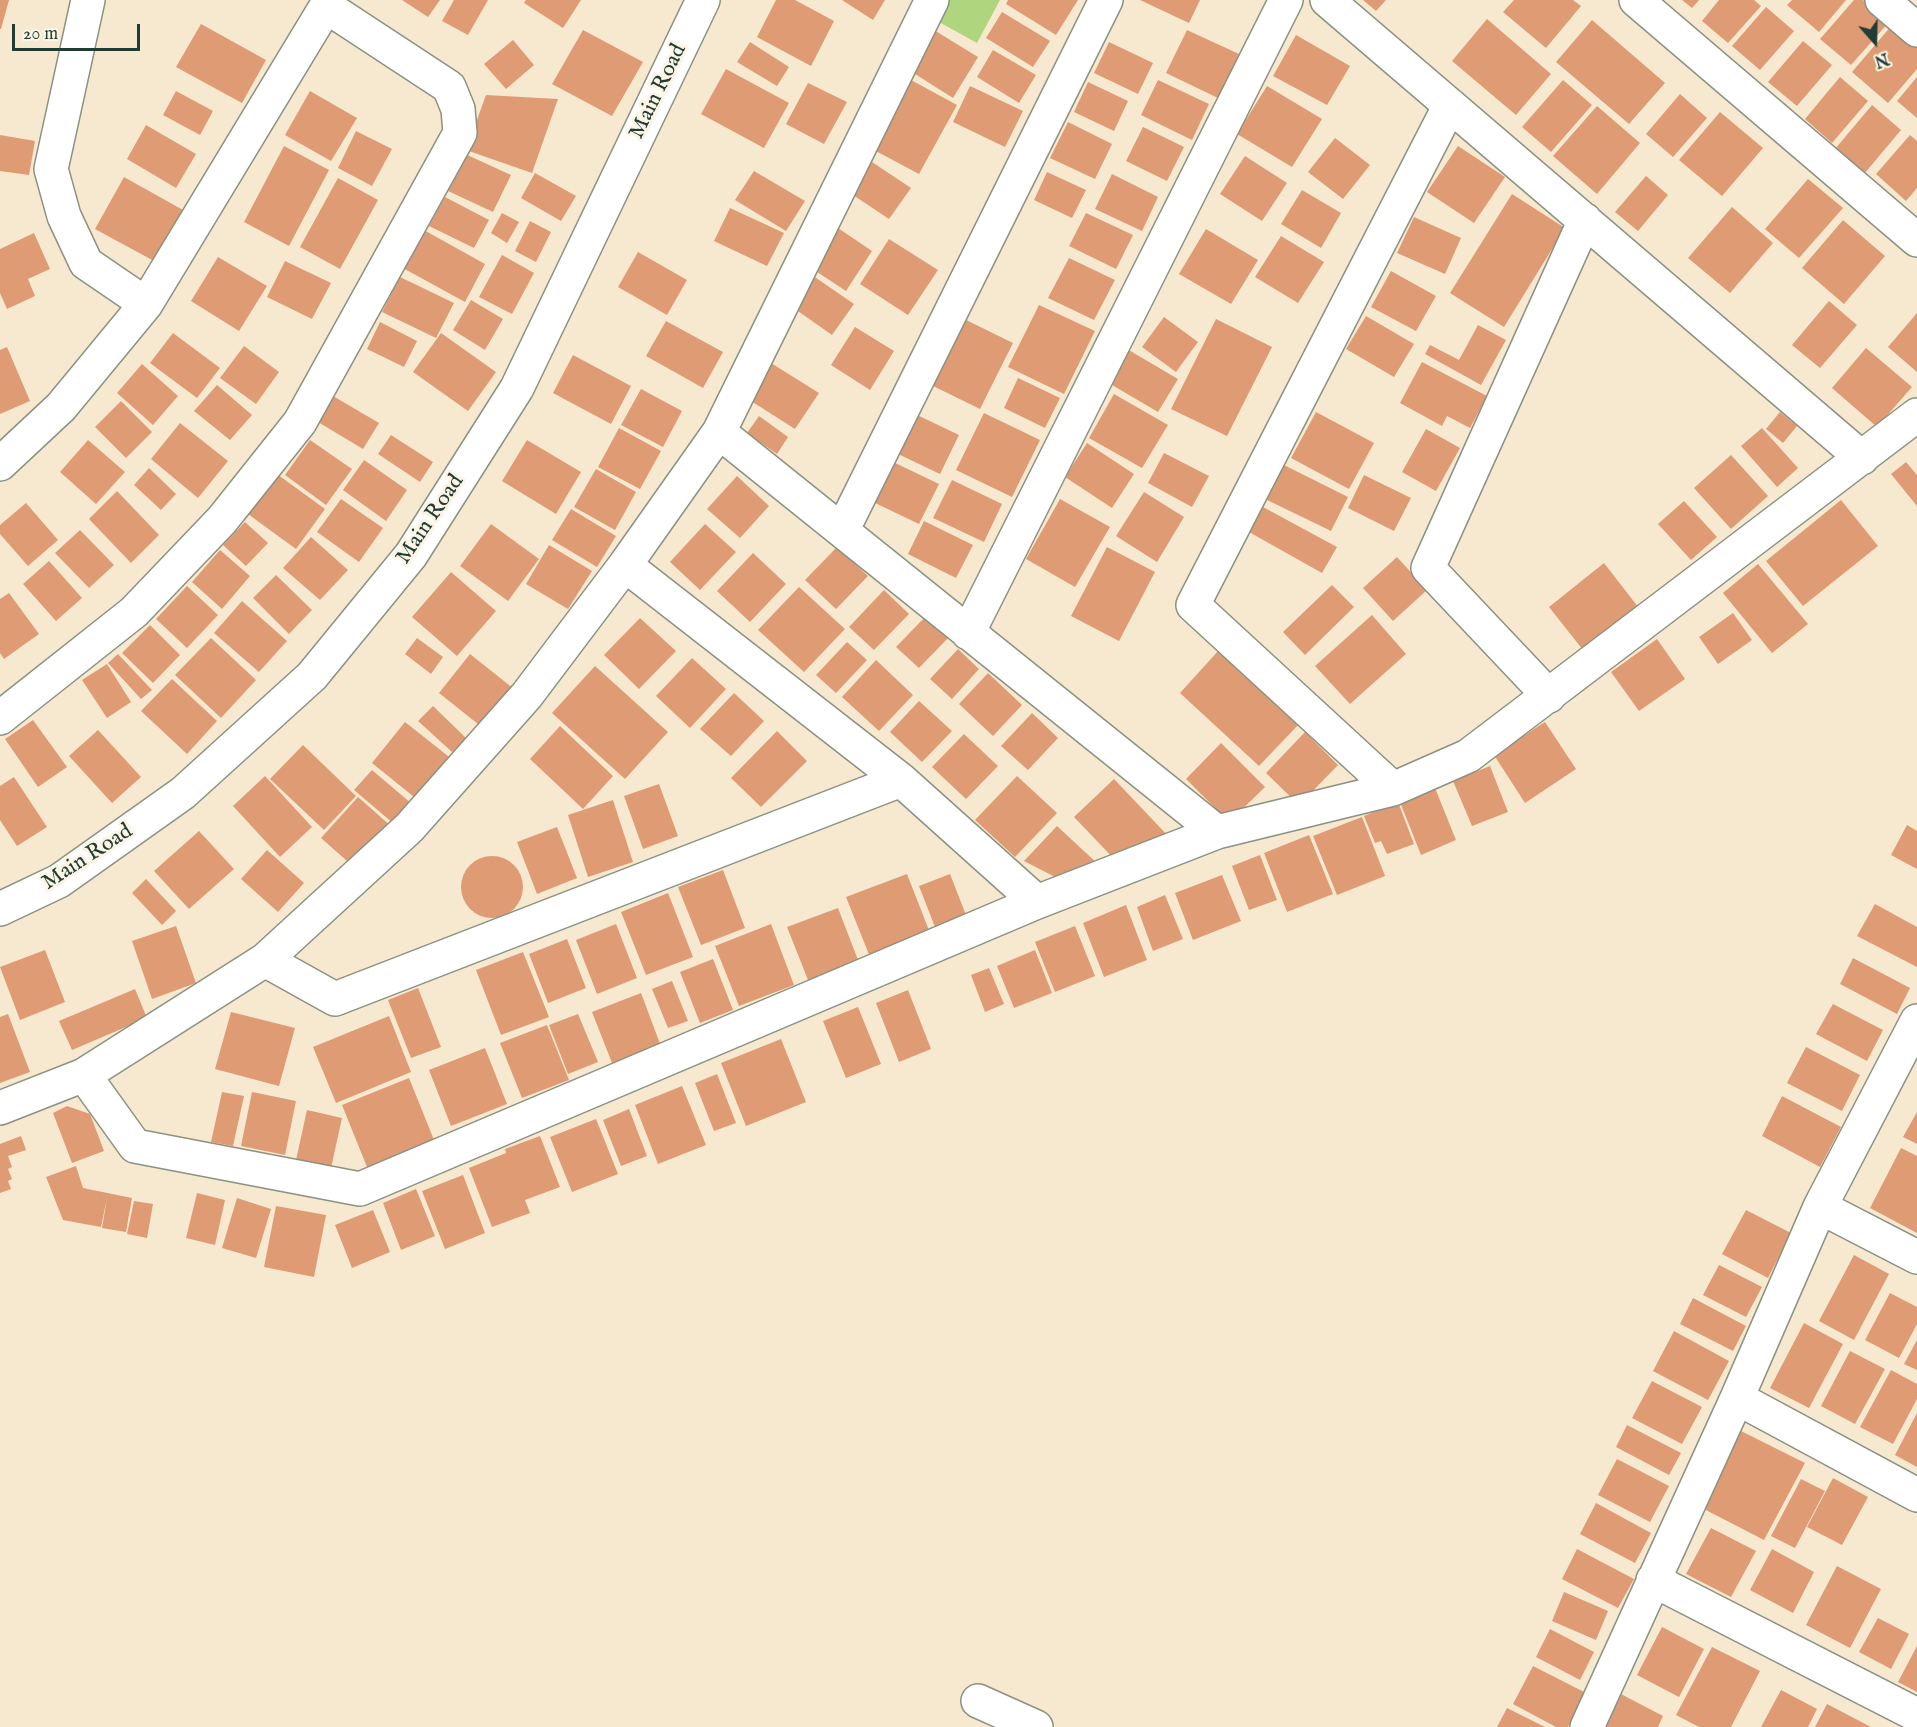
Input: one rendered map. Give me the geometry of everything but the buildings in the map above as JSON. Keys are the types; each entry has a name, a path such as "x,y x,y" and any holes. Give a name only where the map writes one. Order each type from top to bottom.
{"street":[{"path":"88,0 51,170 64,216 86,263 146,304"},
{"path":"0,1108 84,1075 265,960 410,828 526,695 625,565 719,432 932,0"},
{"path":"843,530 1106,0"},
{"path":"968,633 1286,0"},
{"path":"1327,0 1862,458"},
{"path":"1636,0 1917,240"},
{"path":"1882,0 1917,30"},
{"path":"0,464 61,407 146,304 328,4 449,87 458,109 460,133 300,422 222,520 134,612 0,718"},
{"name":"Main Road","path":"0,909 59,881 183,793 312,675 411,555 517,388 691,4"},
{"path":"1393,789 1193,605 1450,105"},
{"path":"1549,696 1428,568 1585,220"},
{"path":"84,1075 135,1146 360,1189 1037,902 1217,832 1393,789 1468,756 1917,415"},
{"path":"719,432 1217,832"},
{"path":"625,565 901,780 1037,902"},
{"path":"265,960 335,999 901,780"},
{"path":"1587,1727 1737,1398 1820,1207 1914,1034"},
{"path":"1820,1207 1917,1257"},
{"path":"1737,1398 1917,1495"},
{"path":"1653,1580 1917,1715"},
{"path":"978,1701 1036,1727"}],"green space":[{"path":"938,0 1000,0 977,43 930,17"}]}
